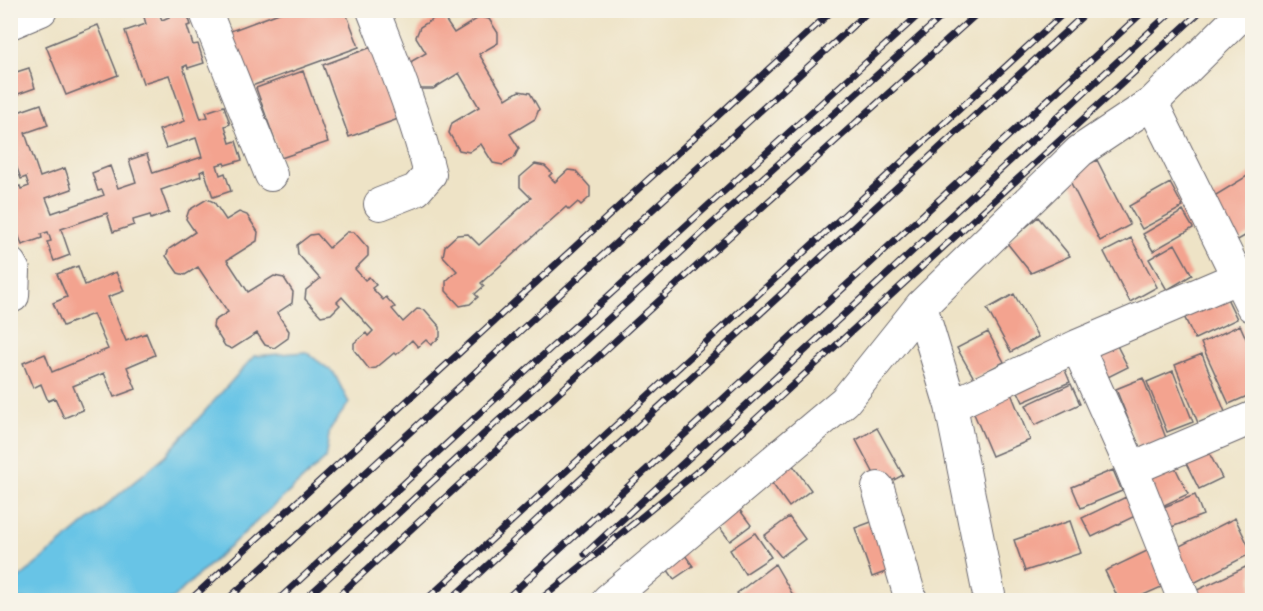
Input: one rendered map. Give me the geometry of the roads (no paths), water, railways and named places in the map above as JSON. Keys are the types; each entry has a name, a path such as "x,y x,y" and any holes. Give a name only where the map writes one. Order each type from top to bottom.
{"street":[{"path":"10,23 41,10"},
{"path":"205,10 271,175"},
{"path":"373,10 395,65 430,174 416,190 380,204"},
{"path":"608,600 845,401 921,306 1080,151 1152,103 1246,10"},
{"path":"1152,103 1240,260 1252,306"},
{"path":"951,406 1077,346 1240,260"},
{"path":"10,264 14,271 13,296 10,297"},
{"path":"921,306 951,406 990,600"},
{"path":"1077,346 1132,469 1184,600"},
{"path":"1132,469 1252,418"},
{"path":"878,488 911,600"}],"water":[{"path":"306,352 334,373 349,403 330,429 325,459 171,600 11,600 11,585 166,455 254,356"}],"railway":[{"path":"190,600 833,10"},
{"path":"227,600 870,10"},
{"path":"278,600 520,376 924,10"},
{"path":"304,600 704,231 949,10"},
{"path":"334,600 699,264 981,10"},
{"path":"426,600 1067,10"},
{"path":"450,600 1089,10"},
{"path":"505,600 1145,10"},
{"path":"585,554 1173,10"},
{"path":"540,600 709,462 1202,10"}]}
